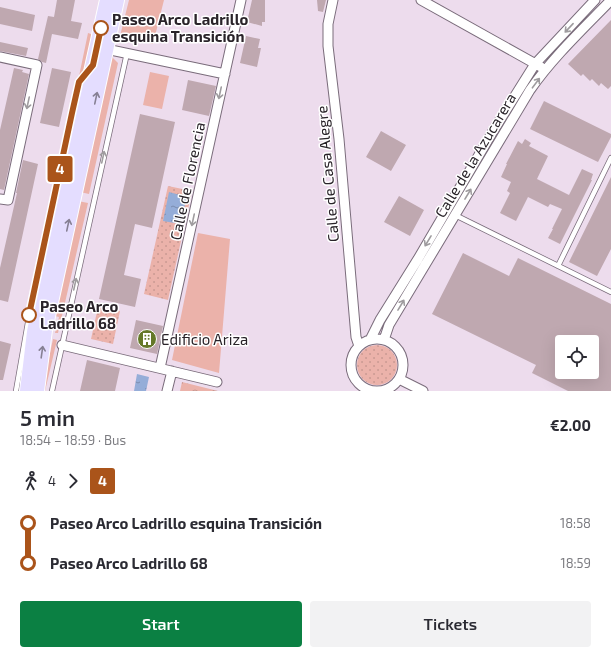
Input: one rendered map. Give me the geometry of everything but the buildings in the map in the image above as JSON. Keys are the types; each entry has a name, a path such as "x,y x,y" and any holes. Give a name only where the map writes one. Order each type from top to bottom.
{"main road":[{"path":"27,391 34,332 39,306 107,0"},
{"path":"37,391 45,330 117,0"}],"street":[{"name":"Calle de Florencia","path":"160,368 241,0"},
{"name":"Calle de Casa Alegre","path":"333,0 328,24 329,53 339,139 356,337 359,346"},
{"path":"421,0 545,70"},
{"name":"Calle de la Azucarera","path":"370,340 380,320 535,64 595,0"},
{"name":"Calle de la Azucarera","path":"384,340 389,325 530,90 560,53 611,0"},
{"path":"93,61 106,49 225,74"},
{"path":"0,57 37,65 8,200 0,199"},
{"path":"379,339 392,343 398,348 402,356 402,372 399,379 387,390 373,391 365,388 354,376 352,360 354,353 359,346 370,340 379,339"},
{"path":"62,345 217,382"},
{"path":"167,391 172,371"},
{"path":"399,379 422,391"}],"lane":[{"path":"52,391 127,53"},
{"path":"16,391 33,294 79,82 93,61"},
{"path":"558,266 611,158"},
{"path":"455,215 611,292"}],"green space":[{"path":"129,0 164,0 153,44 120,36"},
{"path":"88,33 91,34 92,49 89,63 78,81"},
{"path":"110,55 113,55 113,58 118,63 89,194 80,192"},
{"path":"150,72 169,76 162,109 143,105"},
{"path":"168,186 192,191 168,300 144,294"},
{"path":"78,201 88,203 58,333 55,333 59,317 55,316"},
{"path":"198,233 230,239 219,373 172,360"},
{"path":"98,307 120,311 113,344 91,339"},
{"path":"53,339 57,340 45,391 42,391"},
{"path":"381,345 388,348 394,354 397,365 396,373 388,382 381,385 373,385 366,382 358,373 357,361 360,354 369,346"},
{"path":"182,382 218,391 180,391"}],"water":[{"path":"169,192 187,197 180,224 163,221"},
{"path":"137,374 149,377 146,391 134,391"}],"bus line":[{"name":"4","path":"29,315 79,82 93,65 101,28"}],"place":[{"name":"Paseo Arco Ladrillo esquina Transición","path":"101,28"},
{"name":"Paseo Arco Ladrillo 68","path":"29,315"},
{"name":"Edificio Ariza","path":"147,339"}]}
